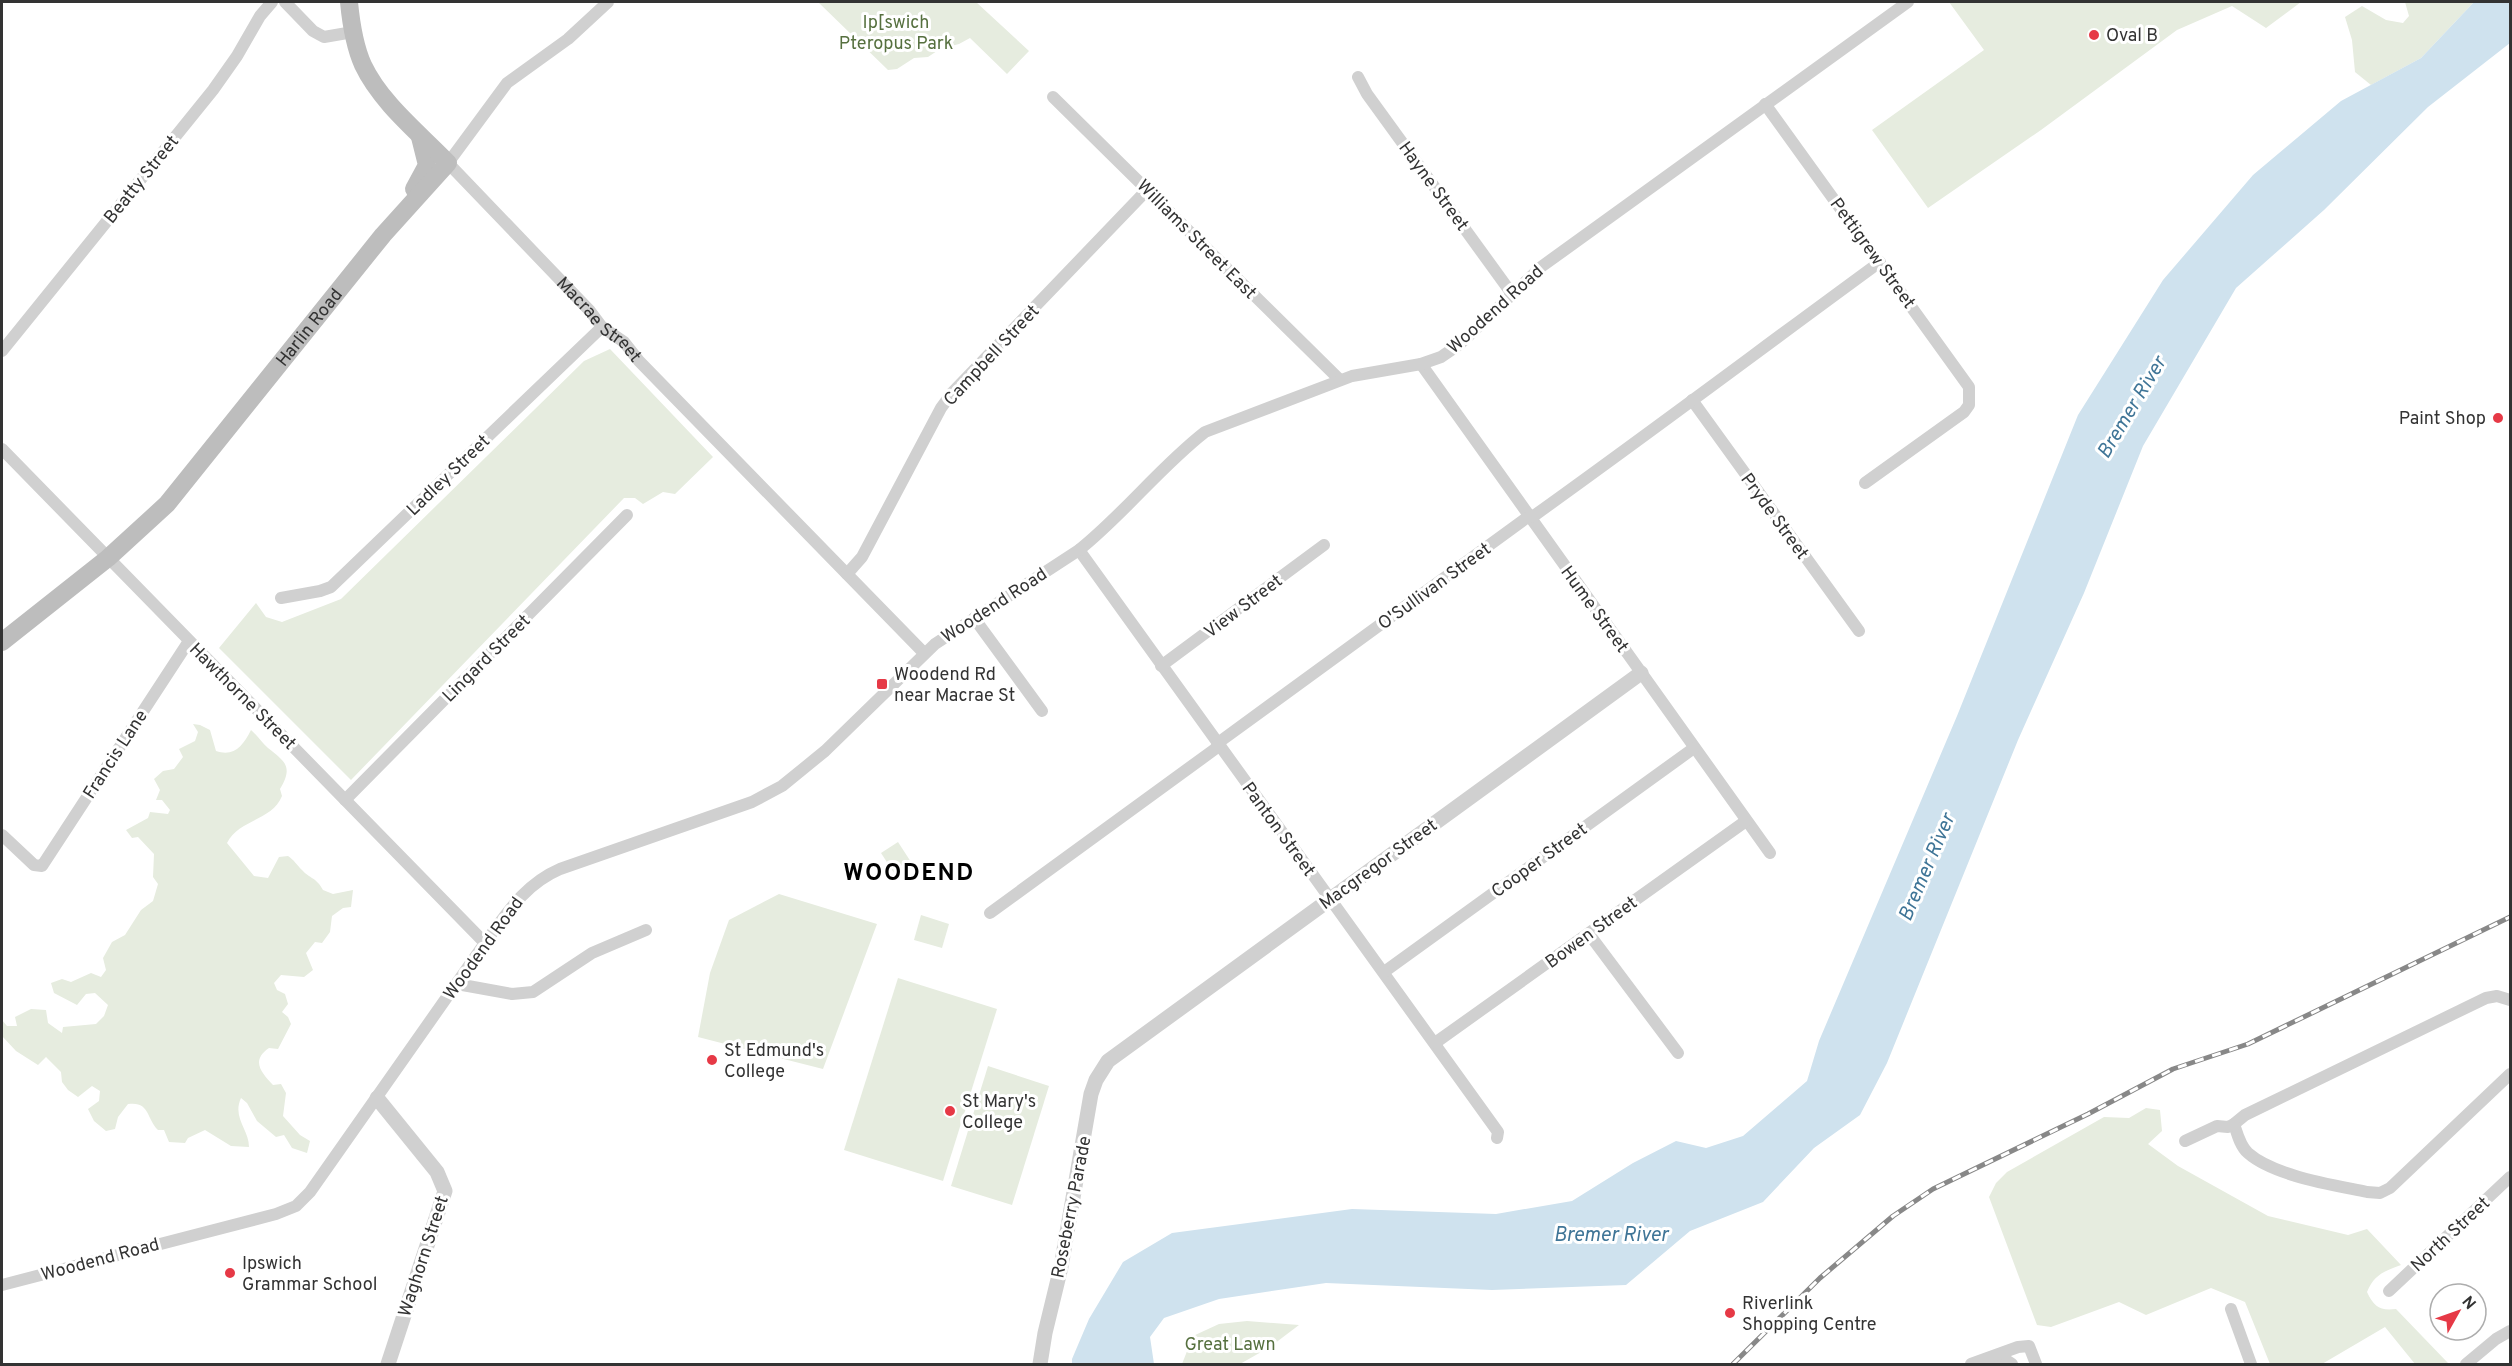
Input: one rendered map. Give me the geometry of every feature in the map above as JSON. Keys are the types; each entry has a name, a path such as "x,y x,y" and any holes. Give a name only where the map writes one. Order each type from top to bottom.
{"main road":[{"name":"Macrae Street","path":"349,2 353,32 371,79 389,104 447,163"},
{"path":"383,235 425,171 426,154 418,132"},
{"name":"Harlin Road","path":"2,642 108,558 178,492 383,235 447,163"}],"street":[{"name":"Beatty Street","path":"2,351 213,90 237,56 260,16 272,2"},
{"path":"285,2 313,31 324,38 353,32"},
{"name":"Harlin Road","path":"447,163 507,83 568,39 608,2"},
{"name":"Woodend Road","path":"2,1285 291,1209 307,1195 522,893 548,874 752,802 782,786 825,751 924,653 1079,550 1185,447 1205,432 1340,380 1421,364 1441,357 1460,344 1541,267 1908,2"},
{"name":"Hayne Street","path":"1358,77 1366,94 1512,294"},
{"name":"Williams Street East","path":"1053,97 1340,380"},
{"name":"Pettigrew Street","path":"1765,105 1969,387 1969,405 1958,418 1865,483"},
{"name":"Macrae Street","path":"447,163 590,311 602,327 624,342 639,361 924,653"},
{"name":"Campbell Street","path":"847,574 862,557 941,408 952,393 1147,190"},
{"name":"O'Sullivan Street","path":"990,913 1529,516 1535,515 1880,262"},
{"name":"Ladley Street","path":"281,598 331,587 602,327"},
{"name":"Hume Street","path":"1421,364 1770,853"},
{"name":"Pryde Street","path":"1692,400 1859,631"},
{"name":"Hawthorne Street","path":"2,449 485,943"},
{"name":"Lingard Street","path":"345,800 627,515"},
{"name":"View Street","path":"1161,666 1324,545"},
{"name":"Panton Street","path":"1079,550 1435,1043 1498,1132 1497,1138"},
{"path":"974,618 1042,711"},
{"name":"Francis Lane","path":"2,835 39,867 189,640"},
{"name":"Macgregor Street","path":"1114,1055 1641,673"},
{"name":"Cooper Street","path":"1384,972 1694,748"},
{"name":"Bowen Street","path":"1435,1043 1746,821"},
{"path":"456,984 512,994 533,992 592,953 646,930"},
{"path":"1589,934 1678,1053"},
{"path":"2185,1141 2217,1126 2234,1124 2245,1115 2486,998 2497,996 2511,1000"},
{"name":"Roseberry Parade","path":"1040,1365 1045,1333 1061,1267 1092,1094 1101,1071 1114,1055"},
{"path":"2234,1124 2243,1147 2249,1154 2278,1170 2367,1192 2380,1193 2390,1188 2511,1074"},
{"name":"Waghorn Street","path":"377,1098 437,1173 445,1191 388,1365"},
{"name":"North Street","path":"2389,1291 2511,1177"},
{"path":"2231,1309 2251,1365"},
{"path":"2466,1365 2496,1339 2511,1331"},
{"path":"1971,1365 2029,1346 2036,1365"},
{"path":"1991,1357 2001,1357 2012,1365"}],"green space":[{"name":"Ip[swich Pteropus Park","path":"818,2 976,2 1029,51 1007,74 970,38 959,44 940,49 928,57 914,58 897,69 888,70"},
{"path":"1949,2 2301,2 2266,28 2232,6 2177,30 2041,130 1928,208 1872,130 1984,50"},
{"path":"2405,2 2474,2 2421,58 2371,85 2355,72 2352,40 2345,17 2362,6 2386,20 2403,23 2409,16"},
{"path":"610,349 713,457 675,494 663,492 643,504 635,498 624,498 351,780 219,648 256,603 266,617 282,622 341,599 584,361"},
{"path":"193,724 210,730 216,751 222,752 237,749 251,730 286,766 286,775 280,789 282,796 277,804 271,811 239,829 227,843 254,876 268,878 279,857 288,856 323,890 333,894 353,890 351,907 343,908 332,916 330,932 322,943 315,942 306,953 313,970 304,977 281,975 274,983 277,990 285,994 288,1004 282,1012 291,1024 278,1049 269,1048 263,1053 259,1062 262,1071 273,1085 281,1084 286,1093 283,1116 300,1135 310,1141 307,1153 292,1148 284,1135 276,1137 257,1121 247,1103 241,1098 238,1112 249,1147 231,1146 205,1130 188,1138 185,1143 169,1142 164,1130 158,1130 147,1111 135,1104 128,1104 118,1117 115,1129 106,1131 94,1121 88,1109 99,1101 100,1091 92,1086 78,1097 68,1090 62,1082 61,1072 46,1057 38,1065 16,1051 2,1036 2,1020 7,1026 17,1026 15,1017 31,1009 46,1010 48,1023 62,1033 63,1027 96,1024 104,1016 108,1005 95,993 86,994 77,1005 54,993 51,983 62,979 71,982 91,973 101,977 106,970 103,958 112,942 125,935 141,910 153,901 158,884 153,877 154,854 138,837 132,838 126,830 148,818 150,812 168,814 170,810 162,800 156,800 160,790 154,779 163,771 174,769 183,757 179,749 195,741 198,732"},
{"path":"898,842 911,862 894,873 881,853"},
{"path":"779,894 877,924 823,1069 698,1037 710,973 729,920"},
{"path":"921,915 949,924 942,948 914,940"},
{"path":"898,978 997,1009 943,1181 844,1150"},
{"path":"988,1066 1049,1086 1012,1205 951,1186"},
{"path":"2146,1108 2160,1110 2162,1131 2148,1144 2178,1166 2268,1216 2348,1235 2367,1229 2401,1265 2376,1278 2367,1292 2370,1297 2378,1307 2396,1309 2448,1363 2415,1364 2385,1327 2322,1364 2270,1364 2245,1302 2211,1288 2146,1315 2119,1302 2051,1327 2037,1325 1989,1197 1996,1183 2007,1172 2104,1117 2129,1118"},
{"name":"Great Lawn","path":"1247,1321 1299,1325 1270,1347 1240,1364 1182,1364 1193,1336 1219,1324"}],"water":[{"name":"Bremer River","path":"2474,2 2510,2 2510,43 2428,107 2324,210 2236,288 2143,446 2084,593 2018,740 1887,1063 1860,1115 1814,1148 1763,1202 1690,1231 1626,1285 1492,1290 1326,1283 1219,1299 1164,1318 1150,1337 1154,1364 1072,1364 1089,1319 1123,1262 1172,1233 1352,1209 1496,1214 1572,1201 1633,1163 1676,1141 1706,1148 1743,1136 1807,1081 1819,1041 1957,716 2078,415 2163,280 2253,175 2341,101 2421,58"}],"railway":[{"path":"1733,1364 1820,1278 1893,1216 1933,1189 2088,1114 2173,1069 2248,1044 2510,917"}],"place":[{"name":"Oval B","path":"2094,35"},
{"name":"Paint Shop","path":"2498,418"},
{"name":"Woodend Rd near Macrae St","path":"882,684"},
{"name":"St Edmund's College","path":"712,1060"},
{"name":"St Mary's College","path":"950,1111"},
{"name":"Ipswich Grammar School","path":"230,1273"},
{"name":"Riverlink Shopping Centre","path":"1730,1313"}],"district":[{"name":"WOODEND","path":"909,872"}]}
